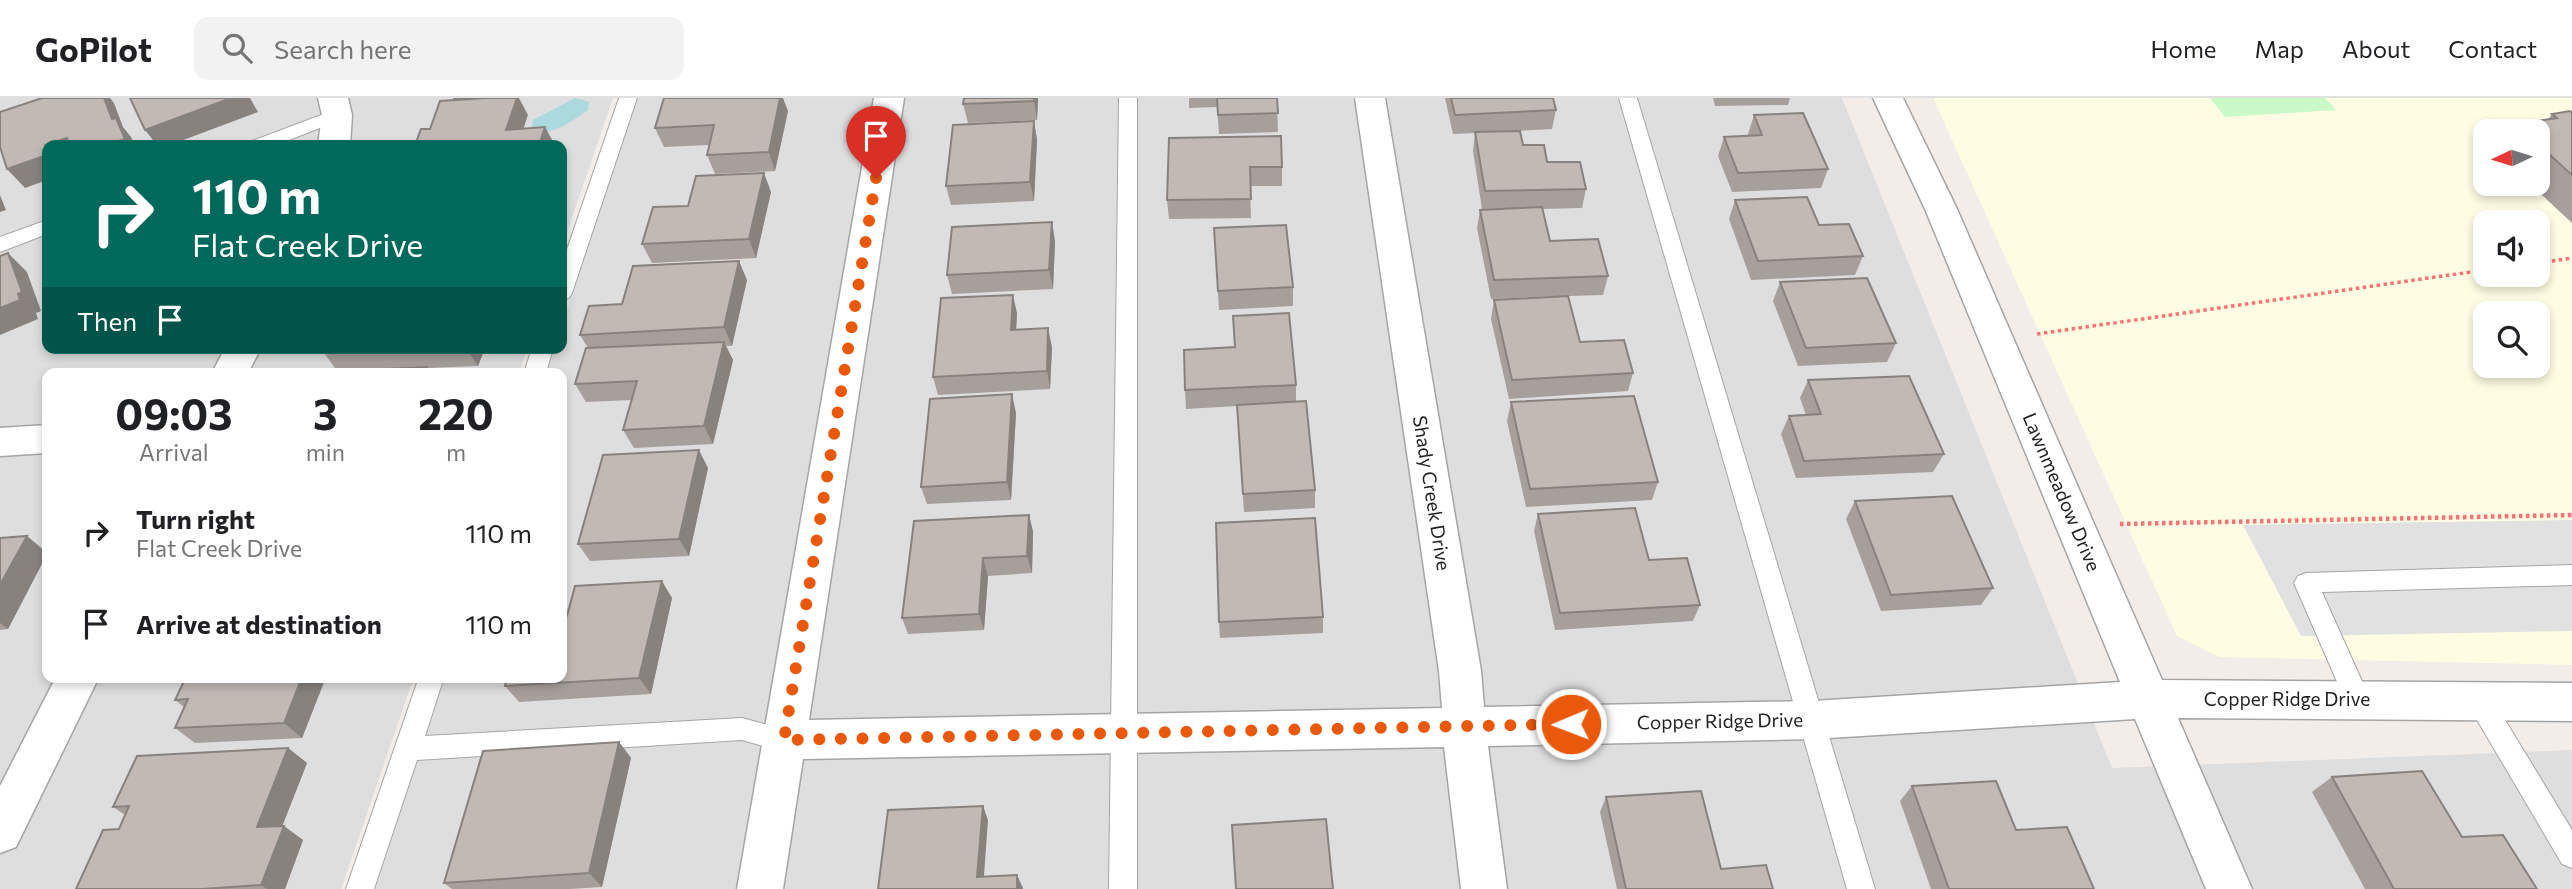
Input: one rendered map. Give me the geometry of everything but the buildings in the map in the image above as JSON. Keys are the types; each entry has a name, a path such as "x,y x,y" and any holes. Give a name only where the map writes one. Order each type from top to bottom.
{"street":[{"path":"760,889 889,98"},
{"name":"Shady Creek Drive","path":"1370,98 1460,671 1469,794 1484,889"},
{"name":"Lawnmeadow Drive","path":"1888,98 1941,209 2230,889"},
{"path":"1,442 42,439"},
{"path":"0,832 75,683"},
{"name":"Copper Ridge Drive","path":"784,740 1813,720 2149,699 2479,699 2572,702"}],"lane":[{"path":"567,278 628,98"},
{"path":"1123,889 1128,98"},
{"path":"1628,98 1861,889"},
{"path":"274,140 335,120"},
{"path":"0,245 42,229"},
{"path":"2357,699 2306,583 2572,575"},
{"path":"360,889 430,683"},
{"path":"2479,699 2572,855"},
{"path":"407,749 742,729 784,740"}],"path":[{"path":"2550,261 2572,258"},
{"path":"2032,335 2473,272"},
{"path":"2120,524 2572,515"}],"shaded area":[{"path":"0,98 613,98 567,232 567,140 42,140 42,354 525,354 521,368 42,368 42,683 412,683 341,889 0,889"},
{"path":"637,98 1842,98 2112,768 2572,750 2572,889 375,889 443,683 567,683 567,368 548,368 552,354 567,354 567,311"},
{"path":"1933,98 2572,98 2572,665 2219,657 2177,636"},
{"path":"2572,520 2572,631 2301,636 2243,525"}],"green space":[{"path":"2210,98 2325,98 2336,110 2225,117"}],"water":[{"path":"575,98 589,102 588,110 554,130 531,129 533,120"}],"route":[{"path":"876,178 784,740 1571,724"}]}
